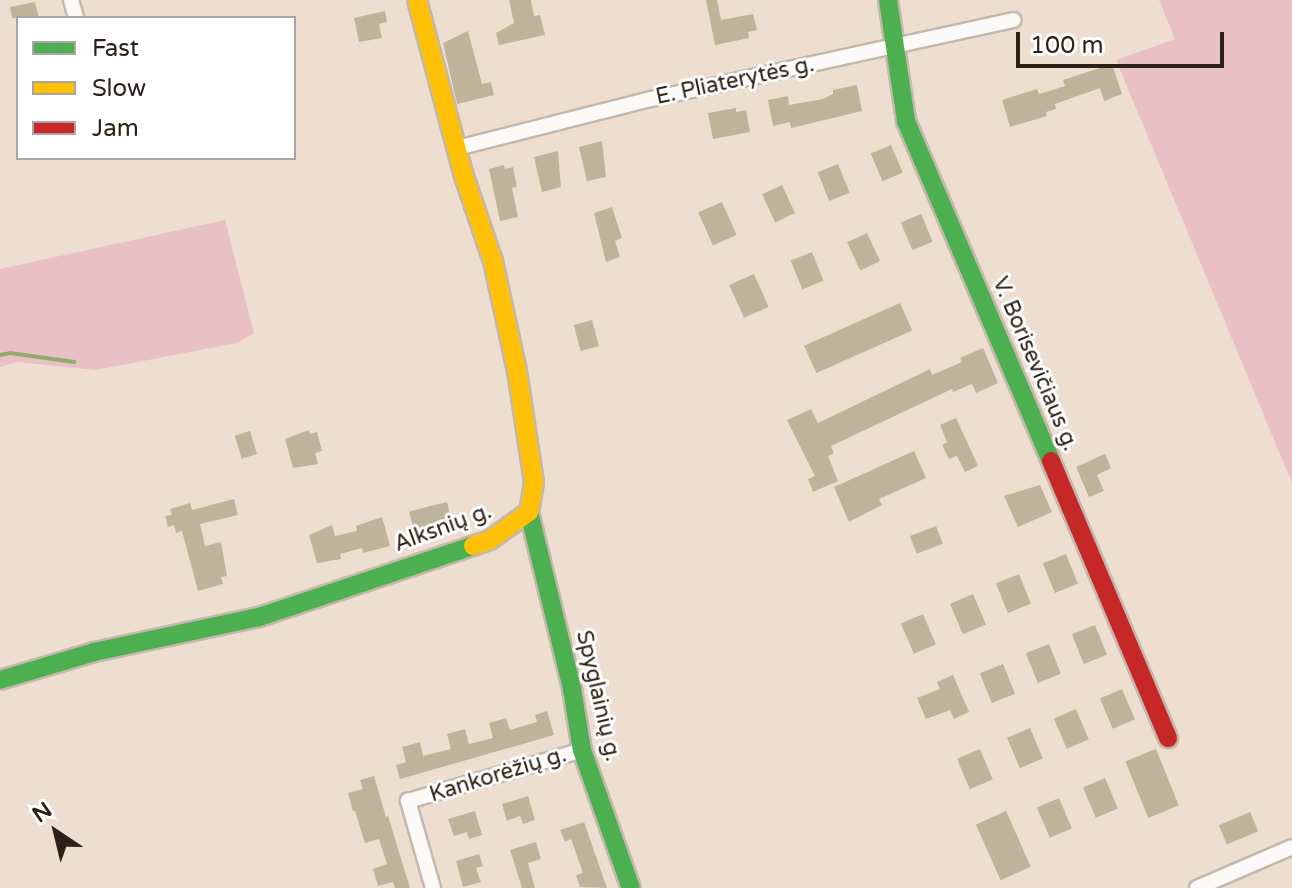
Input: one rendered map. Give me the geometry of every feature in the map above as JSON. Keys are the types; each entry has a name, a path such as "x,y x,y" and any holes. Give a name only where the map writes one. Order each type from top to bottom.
{"street":[{"path":"417,0 457,148 493,261 517,371 534,482 529,512"},
{"name":"V. Borisevičiaus g.","path":"888,0 906,121 1168,738"},
{"name":"E. Pliaterytės g.","path":"457,148 651,99 1014,20"},
{"name":"Alksnių g.","path":"0,680 94,652 176,638 259,617 490,540 529,512"},
{"name":"Spyglainių g.","path":"529,512 572,689 582,750 631,888"},
{"name":"Kankorėžių g.","path":"433,888 408,801 582,750"},
{"path":"1197,888 1292,847"}],"shaded area":[{"path":"1159,0 1292,0 1292,483 1116,60 1175,39"},
{"path":"225,220 254,333 237,343 96,370 17,362 0,367 0,269"}],"building":[{"path":"509,0 531,0 534,16 540,15 545,35 499,45 496,33 514,23"},
{"path":"706,0 717,0 721,20 753,14 757,30 748,32 749,38 715,45"},
{"path":"35,2 38,16 12,18 10,7"},
{"path":"385,11 387,22 379,24 382,38 359,42 354,18"},
{"path":"468,31 482,84 491,82 494,95 457,104 443,43"},
{"path":"1112,64 1122,94 1104,101 1100,88 1055,104 1056,109 1046,112 1047,116 1010,127 1002,100 1037,89 1039,94 1065,86 1063,80"},
{"path":"857,85 862,111 791,128 790,122 773,126 768,100 788,96 789,105 823,99 833,94 833,90"},
{"path":"736,108 736,112 746,110 750,132 713,139 708,113"},
{"path":"602,141 606,177 587,181 579,147"},
{"path":"891,145 903,173 882,181 871,154"},
{"path":"558,151 561,187 542,192 534,157"},
{"path":"838,164 850,193 829,201 818,172"},
{"path":"504,165 505,169 513,167 517,187 512,188 518,217 500,221 489,169"},
{"path":"782,185 795,213 775,222 762,194"},
{"path":"722,202 737,235 713,245 698,213"},
{"path":"612,207 622,238 615,241 620,257 606,262 594,213"},
{"path":"921,214 933,242 912,250 901,223"},
{"path":"867,233 880,261 860,270 847,242"},
{"path":"812,252 824,281 802,289 791,261"},
{"path":"754,274 769,307 744,318 729,285"},
{"path":"900,303 912,330 816,373 804,346"},
{"path":"592,320 599,346 581,351 574,325"},
{"path":"983,348 998,383 976,393 972,384 953,392 952,389 831,446 834,453 828,456 838,481 813,492 808,479 815,476 787,420 811,409 818,423 930,369 932,375 962,362 960,358"},
{"path":"956,418 978,466 965,472 957,456 949,459 942,445 947,442 940,425"},
{"path":"309,430 310,434 317,432 322,451 315,453 318,464 293,468 285,439"},
{"path":"250,431 257,454 242,459 235,436"},
{"path":"914,451 926,478 879,499 882,505 849,522 834,487"},
{"path":"1105,454 1111,468 1097,475 1104,491 1089,497 1076,467"},
{"path":"1040,485 1052,512 1018,527 1004,496"},
{"path":"234,499 238,515 200,524 205,546 221,542 227,576 221,577 223,584 198,591 182,531 176,533 174,525 168,527 165,516 172,515 170,509 190,503 192,510"},
{"path":"447,502 453,526 415,536 409,511"},
{"path":"382,517 390,546 363,553 362,548 340,554 341,559 317,563 309,535 332,525 335,536 357,531 356,526"},
{"path":"936,526 943,544 917,554 910,536"},
{"path":"1066,554 1078,584 1055,593 1043,563"},
{"path":"1019,574 1031,604 1008,613 996,583"},
{"path":"973,594 986,624 963,634 950,604"},
{"path":"923,614 936,644 914,654 901,623"},
{"path":"1095,625 1107,655 1084,664 1072,634"},
{"path":"1049,644 1061,674 1038,683 1026,653"},
{"path":"1003,664 1015,694 992,703 980,673"},
{"path":"953,675 969,712 954,719 950,710 926,719 917,698 940,689 937,682"},
{"path":"1122,689 1135,719 1113,729 1100,698"},
{"path":"1076,709 1089,739 1067,749 1054,718"},
{"path":"547,711 554,735 400,779 396,765 406,762 402,747 420,742 423,756 451,749 447,734 465,729 469,744 493,738 489,723 506,718 510,730 537,722 535,715"},
{"path":"1030,728 1043,758 1020,768 1007,738"},
{"path":"980,749 993,779 970,789 957,759"},
{"path":"1156,749 1179,806 1148,818 1125,761"},
{"path":"374,776 410,888 395,888 393,882 378,886 373,869 387,864 379,839 365,843 353,811 348,793 363,789 360,780"},
{"path":"1105,778 1118,808 1096,818 1083,787"},
{"path":"528,796 535,820 523,824 520,816 507,821 502,804"},
{"path":"1059,798 1072,828 1050,838 1037,807"},
{"path":"475,811 482,835 469,839 467,832 454,836 448,819"},
{"path":"1006,811 1031,867 1001,880 976,824"},
{"path":"1250,812 1258,831 1227,845 1219,825"},
{"path":"584,822 607,888 580,887 576,875 583,873 571,839 565,842 560,830"},
{"path":"536,842 541,859 528,863 535,888 522,888 510,850"},
{"path":"479,854 483,866 476,868 481,882 463,887 456,861"}],"waterway":[{"path":"0,355 10,353 74,362"}],"traffic: fast":[{"path":"888,0 906,121 1051,461"},
{"path":"529,512 572,689 582,750 631,888"},
{"path":"0,680 94,652 259,617 473,546"}],"traffic: slow":[{"path":"417,0 463,173 493,261 517,371 534,482 529,512 490,540 473,546"}],"traffic: jam":[{"path":"1051,461 1168,738"}]}
